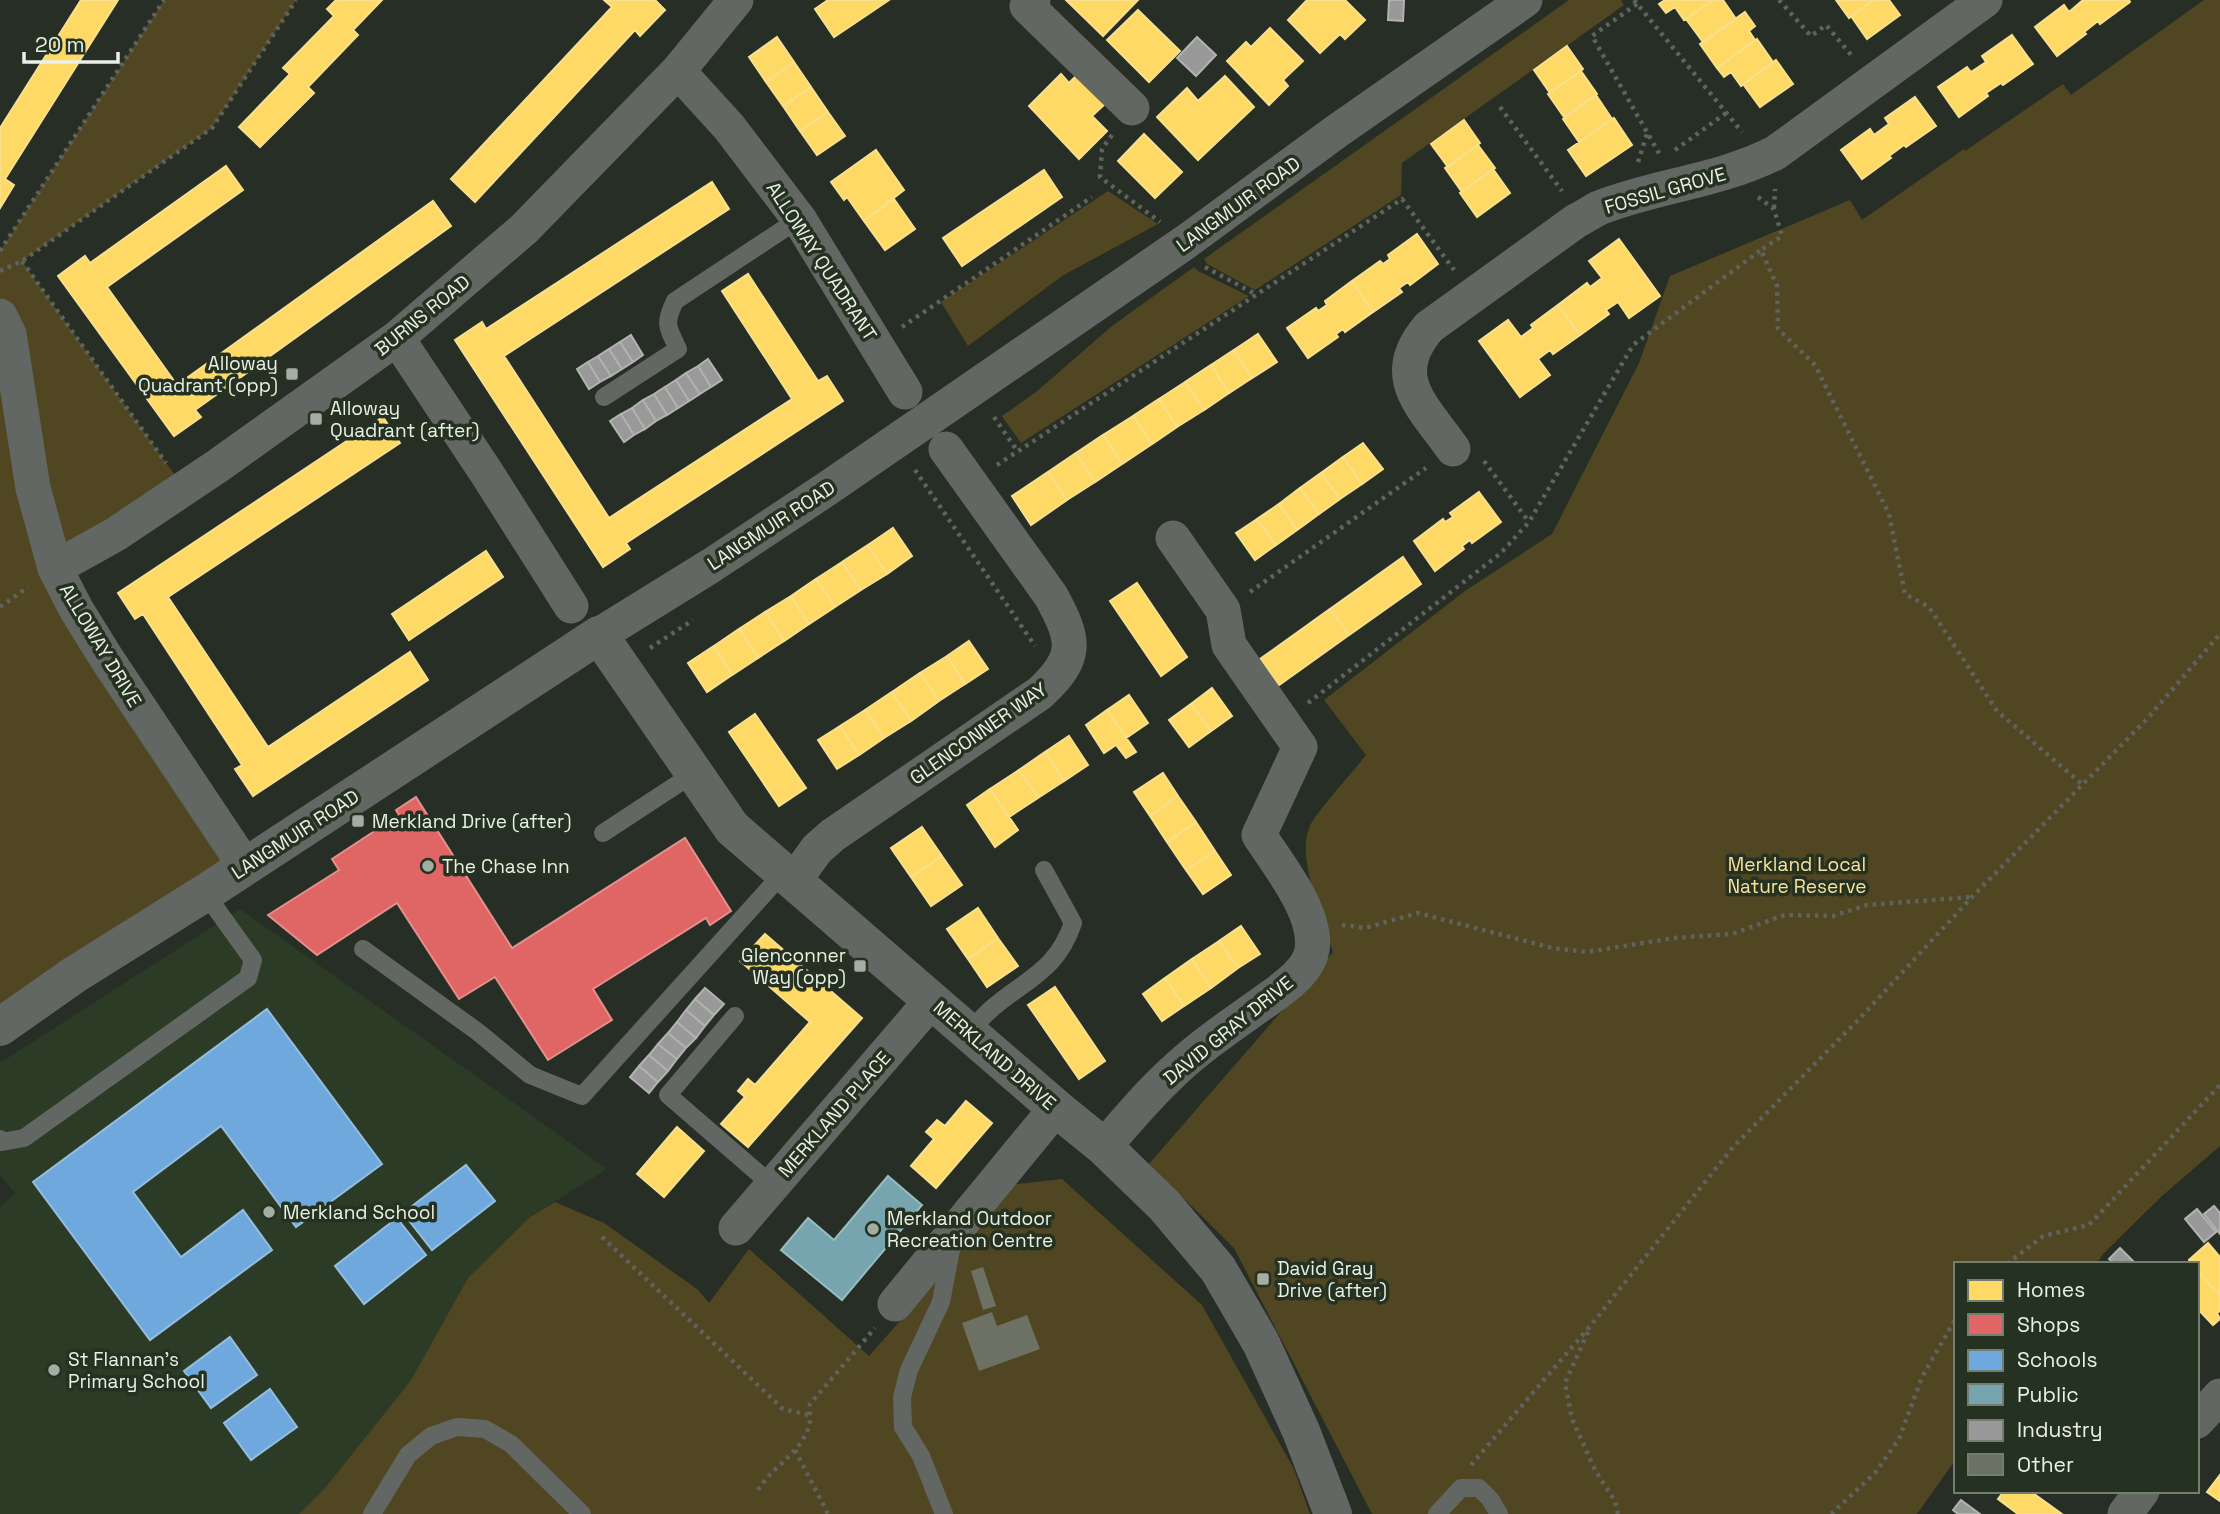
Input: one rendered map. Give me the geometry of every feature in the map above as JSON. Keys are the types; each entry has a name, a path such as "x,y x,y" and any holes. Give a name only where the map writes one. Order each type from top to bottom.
{"street":[{"path":"1033,0 1027,6 1132,108"},
{"name":"LANGMUIR ROAD","path":"0,1027 74,975 205,893 599,635 1196,254 1337,131 1525,0"},
{"name":"FOSSIL GROVE","path":"1453,449 1414,393 1408,376 1409,359 1417,341 1429,327 1597,209 1616,202 1670,173 1727,174 1775,153 1985,0"},
{"name":"BURNS ROAD","path":"55,568 116,534 397,338 524,229 678,71 731,2"},
{"name":"ALLOWAY QUADRANT","path":"678,71 729,127 799,219 905,392"},
{"name":"ALLOWAY DRIVE","path":"0,316 9,334 10,391 55,568 76,609 107,659 245,866"},
{"path":"397,338 571,606"},
{"name":"GLENCONNER WAY","path":"788,878 833,835 1040,693 1063,668 1069,634 1051,596 946,449"},
{"path":"1174,538 1223,610 1229,645 1300,747 1259,835 1301,903 1312,927"},
{"name":"MERKLAND DRIVE","path":"599,635 732,828 1104,1147 1164,1205 1218,1269 1261,1343 1301,1431 1334,1514"},
{"name":"DAVID GRAY DRIVE","path":"1104,1147 1193,1054 1299,974 1312,950 1312,927"},
{"name":"MERKLAND PLACE","path":"736,1228 932,1000"},
{"path":"895,1304 1056,1108"},
{"path":"2199,1419 2220,1396"},
{"path":"2125,1514 2141,1493"}],"lane":[{"path":"604,397 677,349 667,318 675,301 799,219"},
{"path":"603,833 693,774"},
{"path":"970,1033 988,1013 1056,958 1066,942 1073,923 1044,870"},
{"path":"363,949 478,1032 530,1075 582,1096 788,878"},
{"path":"0,1139 2,1142 24,1138 248,978 253,960 205,893"},
{"path":"735,1016 668,1095 772,1185"},
{"path":"944,1514 921,1456 903,1427 902,1397 909,1370 941,1302 953,1234"},
{"path":"372,1514 408,1455 431,1436 457,1427 485,1429 511,1444 582,1514"},
{"path":"1437,1514 1461,1488 1479,1488 1499,1514"}],"path":[{"path":"0,251 164,0"},
{"path":"0,271 22,261 212,128 296,0"},
{"path":"1779,0 1811,36 1826,25 1872,82"},
{"path":"1726,113 1670,173 1592,36 1635,2 1726,113 1763,159"},
{"path":"1500,107 1582,218"},
{"path":"1132,108 1102,149 1100,177 1196,254 1257,295"},
{"path":"1282,723 1501,553 1528,523 1633,345 1782,236 1774,209 1727,174"},
{"path":"875,345 1092,197"},
{"path":"938,505 1402,200 1448,262"},
{"path":"1761,250 1777,286 1779,329 1815,365 1889,514 1905,594 1929,607 1997,711 2082,785"},
{"path":"22,261 184,488"},
{"path":"993,417 1018,452"},
{"path":"1223,610 1468,439 1528,523"},
{"path":"915,470 1056,678"},
{"path":"1461,1488 1473,1460 1591,1325 1733,1147 2146,720 2220,634"},
{"path":"1312,927 1329,923 1365,928 1419,913 1552,948 1587,952 1674,938 1732,934 1786,915 1833,916 1867,905 1972,897"},
{"path":"2010,1262 2043,1236 2089,1225 2220,1085"},
{"path":"602,1237 783,1409 809,1415"},
{"path":"1831,1514 1875,1473 1899,1439 1922,1377 1954,1321"},
{"path":"1591,1325 1565,1383 1572,1419 1595,1470 1615,1501 1618,1514"},
{"path":"758,1490 765,1478 795,1451 810,1426 810,1404 873,1331"},
{"path":"795,1451 828,1514"}],"shaded area":[{"name":"Merkland School","path":"240,909 607,1169 530,1217 468,1278 411,1380 325,1488 299,1514 0,1514 0,1207 15,1194 0,1174 0,1063"}],"green space":[{"path":"164,0 296,0 212,128 22,261 184,488 55,568 245,866 0,1027 0,392 18,390 0,316 0,251"},
{"path":"1569,0 1621,0 1624,5 1402,163 1401,195 1255,290 1207,264 1204,259"},
{"name":"Merkland Local Nature Reserve","path":"2204,0 2220,0 2220,1146 2162,1196 2097,1262 1954,1262 1954,1462 1917,1514 1372,1514 1234,1248 1149,1164 1333,952 1308,868 1307,835 1318,813 1366,755 1324,700 1465,591 1552,534 1639,363 1670,276 1850,200 1862,220 2063,84 2071,95"},
{"path":"1108,191 1158,224 1062,276 968,346 941,302"},
{"path":"1194,267 1249,296 1021,443 1002,416 1036,392 1112,326"},
{"path":"1062,1179 1202,1305 1294,1469 1310,1514 299,1514 325,1488 411,1380 468,1278 530,1217 555,1202 604,1223 697,1289 709,1303 749,1249 869,1356 967,1245 1009,1185"}],"building: Homes":[{"path":"81,0 118,0 5,179 14,185 0,208 0,128"},
{"path":"336,0 382,0 353,30 358,35 308,87 314,93 260,147 239,127 290,74 283,68 334,16 327,9"},
{"path":"604,0 655,0 665,10 640,36 635,30 475,202 451,179 612,7"},
{"path":"828,0 889,0 834,37 815,9"},
{"path":"1066,0 1138,0 1103,36"},
{"path":"1307,0 1345,0 1365,20 1345,39 1340,34 1320,53 1288,20"},
{"path":"1665,0 1713,0 1684,20 1675,7 1666,13 1659,4"},
{"path":"1713,0 1723,0 1736,19 1703,42 1686,19"},
{"path":"1836,0 1874,0 1849,18"},
{"path":"1874,0 1889,0 1900,15 1867,39 1851,16"},
{"path":"2083,0 2130,2 2100,24 2098,21 2057,56 2035,27 2064,5 2069,12"},
{"path":"1138,10 1180,51 1149,82 1107,40"},
{"path":"1745,12 1755,26 1749,31 1755,40 1717,68 1700,44"},
{"path":"1270,28 1303,61 1283,80 1288,86 1269,105 1227,61 1246,42 1251,47"},
{"path":"2012,35 2033,64 2003,85 2001,83 1986,93 1988,96 1959,117 1938,87 1967,67 1971,72 1986,62 1982,56"},
{"path":"777,37 794,62 766,82 749,57"},
{"path":"1757,39 1773,62 1741,86 1731,72 1724,77 1717,68"},
{"path":"1567,46 1583,69 1550,93 1534,70"},
{"path":"1776,60 1793,84 1760,107 1743,84"},
{"path":"794,62 811,87 783,106 766,82"},
{"path":"1581,71 1597,94 1564,117 1548,94"},
{"path":"1061,74 1069,83 1077,75 1105,104 1092,116 1107,131 1079,159 1029,106"},
{"path":"1225,76 1254,107 1198,160 1157,117 1187,88 1198,101"},
{"path":"811,87 828,112 800,131 783,106"},
{"path":"1596,95 1612,119 1579,142 1563,119"},
{"path":"1915,97 1936,126 1906,147 1904,145 1862,179 1841,150 1870,129 1874,135 1889,124 1885,118"},
{"path":"828,112 845,136 817,155 800,131"},
{"path":"1614,118 1632,145 1586,176 1568,150"},
{"path":"1464,120 1480,143 1448,167 1431,144"},
{"path":"1144,134 1182,172 1155,198 1118,161"},
{"path":"1478,145 1495,168 1462,192 1445,168"},
{"path":"876,150 904,190 864,221 847,197 844,200 831,182"},
{"path":"226,166 243,190 107,287 177,385 433,201 451,226 195,410 201,417 174,436 58,276 85,256 90,263"},
{"path":"1493,169 1510,193 1477,217 1460,193"},
{"path":"1044,170 1062,197 962,266 943,238"},
{"path":"712,182 729,209 504,356 609,518 792,399 722,291 748,274 818,381 827,376 843,401 626,543 630,549 603,567 455,340 482,322 486,329"},
{"path":"894,199 915,229 885,250 864,221"},
{"path":"1417,234 1438,264 1410,285 1408,282 1399,288 1402,292 1373,312 1352,281 1380,261 1383,264 1390,259 1388,255"},
{"path":"1619,239 1660,296 1629,318 1618,302 1606,310 1609,314 1580,335 1558,305 1587,283 1590,287 1602,278 1589,261"},
{"path":"1352,281 1373,312 1345,332 1343,329 1336,334 1338,337 1308,358 1287,328 1316,308 1318,311 1327,305 1325,301"},
{"path":"1558,305 1580,335 1553,354 1550,350 1538,359 1550,375 1520,397 1479,341 1508,320 1521,337 1533,328 1531,325"},
{"path":"1258,334 1277,362 1252,378 1234,350"},
{"path":"1234,350 1252,378 1229,393 1211,365"},
{"path":"1211,365 1229,393 1204,410 1185,382"},
{"path":"1185,382 1204,410 1177,427 1159,399"},
{"path":"1159,399 1177,427 1152,444 1133,416"},
{"path":"1133,416 1152,444 1122,464 1103,435"},
{"path":"383,417 400,443 168,597 268,747 410,652 428,680 253,796 235,769 242,765 143,614 135,619 118,593"},
{"path":"1103,435 1122,464 1095,482 1076,453"},
{"path":"1363,443 1383,469 1362,484 1343,457"},
{"path":"1076,453 1095,482 1067,500 1048,472"},
{"path":"1343,457 1362,484 1340,499 1321,473"},
{"path":"1048,472 1067,500 1031,525 1012,496"},
{"path":"1321,473 1340,499 1319,514 1300,488"},
{"path":"1300,488 1319,514 1297,530 1279,504"},
{"path":"1479,492 1501,522 1472,543 1470,540 1462,546 1464,549 1435,571 1414,541 1443,519 1445,522 1453,517 1450,513"},
{"path":"1279,504 1297,530 1276,545 1257,519"},
{"path":"1257,519 1276,545 1255,560 1236,533"},
{"path":"893,528 912,556 887,574 868,545"},
{"path":"868,545 887,574 861,590 842,562"},
{"path":"486,551 503,577 409,640 392,614"},
{"path":"1403,557 1421,584 1349,635 1330,609"},
{"path":"842,562 861,590 835,607 816,579"},
{"path":"816,579 835,607 809,624 791,596"},
{"path":"1137,583 1187,657 1161,676 1110,601"},
{"path":"791,596 809,624 784,641 765,612"},
{"path":"1330,609 1349,635 1279,685 1260,659"},
{"path":"765,612 784,641 758,658 739,629"},
{"path":"739,629 758,658 732,675 714,646"},
{"path":"969,641 988,669 965,684 947,656"},
{"path":"714,646 732,675 707,692 688,663"},
{"path":"947,656 965,684 939,701 920,673"},
{"path":"920,673 939,701 911,721 892,692"},
{"path":"1212,688 1232,716 1211,731 1191,704"},
{"path":"892,692 911,721 884,738 865,710"},
{"path":"1129,695 1148,723 1126,738 1107,710"},
{"path":"1191,704 1211,731 1189,747 1169,720"},
{"path":"865,710 884,738 859,755 840,726"},
{"path":"1107,710 1136,752 1126,758 1116,745 1104,753 1086,725"},
{"path":"755,714 806,788 779,806 729,732"},
{"path":"840,726 859,755 837,769 818,740"},
{"path":"1069,736 1088,765 1064,781 1045,752"},
{"path":"1045,752 1064,781 1038,798 1019,770"},
{"path":"1019,770 1038,798 1009,817 990,789"},
{"path":"1163,773 1178,796 1150,816 1134,792"},
{"path":"990,789 1018,830 995,847 967,805"},
{"path":"1178,796 1196,822 1167,842 1150,816"},
{"path":"1196,822 1215,851 1186,870 1167,842"},
{"path":"922,827 942,856 911,877 891,848"},
{"path":"1215,851 1231,875 1203,894 1186,870"},
{"path":"942,856 962,885 931,906 911,877"},
{"path":"978,908 998,938 968,959 947,929"},
{"path":"1241,926 1260,954 1238,968 1219,941"},
{"path":"765,934 862,1018 748,1147 721,1124 745,1097 738,1091 748,1079 755,1085 810,1022 740,961"},
{"path":"998,938 1018,966 987,987 968,959"},
{"path":"1219,941 1238,968 1211,988 1192,959"},
{"path":"1192,959 1211,988 1184,1006 1165,978"},
{"path":"1165,978 1184,1006 1162,1021 1143,994"},
{"path":"1055,987 1105,1061 1079,1079 1028,1005"},
{"path":"966,1101 992,1123 936,1188 911,1166 934,1139 926,1132 937,1120 945,1126"},
{"path":"677,1127 704,1151 664,1197 637,1174"},
{"path":"2208,1243 2220,1257 2220,1296 2199,1272 2199,1262 2189,1260"},
{"path":"2199,1272 2220,1296 2220,1311 2217,1313 2220,1319 2213,1325 2199,1310"},
{"path":"2220,1475 2220,1501 2207,1492"},
{"path":"2002,1493 2033,1493 2062,1514 2018,1514 1998,1499"}],"building: Shops":[{"path":"416,797 512,948 685,838 731,911 710,925 706,918 593,989 612,1020 548,1060 495,977 459,999 397,903 317,955 268,915 339,870 332,859 399,815 396,810"}],"building: Schools":[{"path":"267,1009 382,1164 296,1227 221,1126 133,1192 181,1257 243,1210 272,1250 150,1340 33,1182"},
{"path":"466,1165 495,1201 432,1250 403,1213"},
{"path":"397,1218 426,1255 364,1304 335,1266"},
{"path":"230,1337 257,1375 211,1408 184,1371"},
{"path":"270,1389 297,1427 251,1460 224,1423"}],"building: Public":[{"name":"Merkland Outdoor Recreation Centre","path":"888,1176 922,1205 842,1300 781,1250 808,1218 834,1240"}],"building: Industry":[{"path":"1389,0 1404,0 1403,21 1388,20"},
{"path":"1197,37 1216,55 1196,76 1177,58"},
{"path":"631,335 643,355 633,362 620,342"},
{"path":"620,342 633,362 622,369 609,349"},
{"path":"609,349 622,369 611,376 598,356"},
{"path":"598,356 611,376 600,382 588,362"},
{"path":"708,359 722,380 711,387 698,366"},
{"path":"588,362 600,382 589,389 577,369"},
{"path":"698,366 711,387 700,394 686,373"},
{"path":"686,373 700,394 689,401 676,380"},
{"path":"676,380 689,401 678,408 665,387"},
{"path":"665,387 678,408 667,415 654,394"},
{"path":"654,394 667,415 656,421 643,400"},
{"path":"643,400 656,421 645,429 632,408"},
{"path":"632,408 645,429 634,435 621,414"},
{"path":"621,414 634,435 624,442 610,421"},
{"path":"705,988 724,1004 714,1015 695,999"},
{"path":"695,999 714,1015 705,1026 686,1010"},
{"path":"686,1010 705,1026 696,1038 677,1022"},
{"path":"677,1022 696,1038 686,1048 668,1033"},
{"path":"668,1033 686,1048 677,1059 658,1044"},
{"path":"658,1044 677,1059 668,1071 649,1055"},
{"path":"649,1055 668,1071 658,1082 639,1066"},
{"path":"639,1066 658,1082 649,1093 630,1077"},
{"path":"2214,1206 2220,1213 2220,1234 2204,1214"},
{"path":"2197,1209 2216,1232 2204,1242 2185,1219"},
{"path":"2120,1248 2134,1262 2112,1262 2109,1259"},
{"path":"1961,1500 1980,1514 1958,1514 1953,1510"}],"building: Other":[{"path":"983,1267 996,1306 983,1310 971,1271"},
{"path":"992,1312 997,1326 1027,1315 1040,1349 979,1371 962,1323"}],"place":[{"name":"Alloway Quadrant (opp)","path":"292,374"},
{"name":"Alloway Quadrant (after)","path":"316,419"},
{"name":"Merkland Drive (after)","path":"358,821"},
{"name":"The Chase Inn","path":"428,866"},
{"name":"Glenconner Way (opp)","path":"860,966"},
{"name":"Merkland School","path":"269,1212"},
{"name":"Merkland Outdoor Recreation Centre","path":"873,1229"},
{"name":"David Gray Drive (after)","path":"1263,1279"},
{"name":"St Flannan's Primary School","path":"54,1370"}]}
